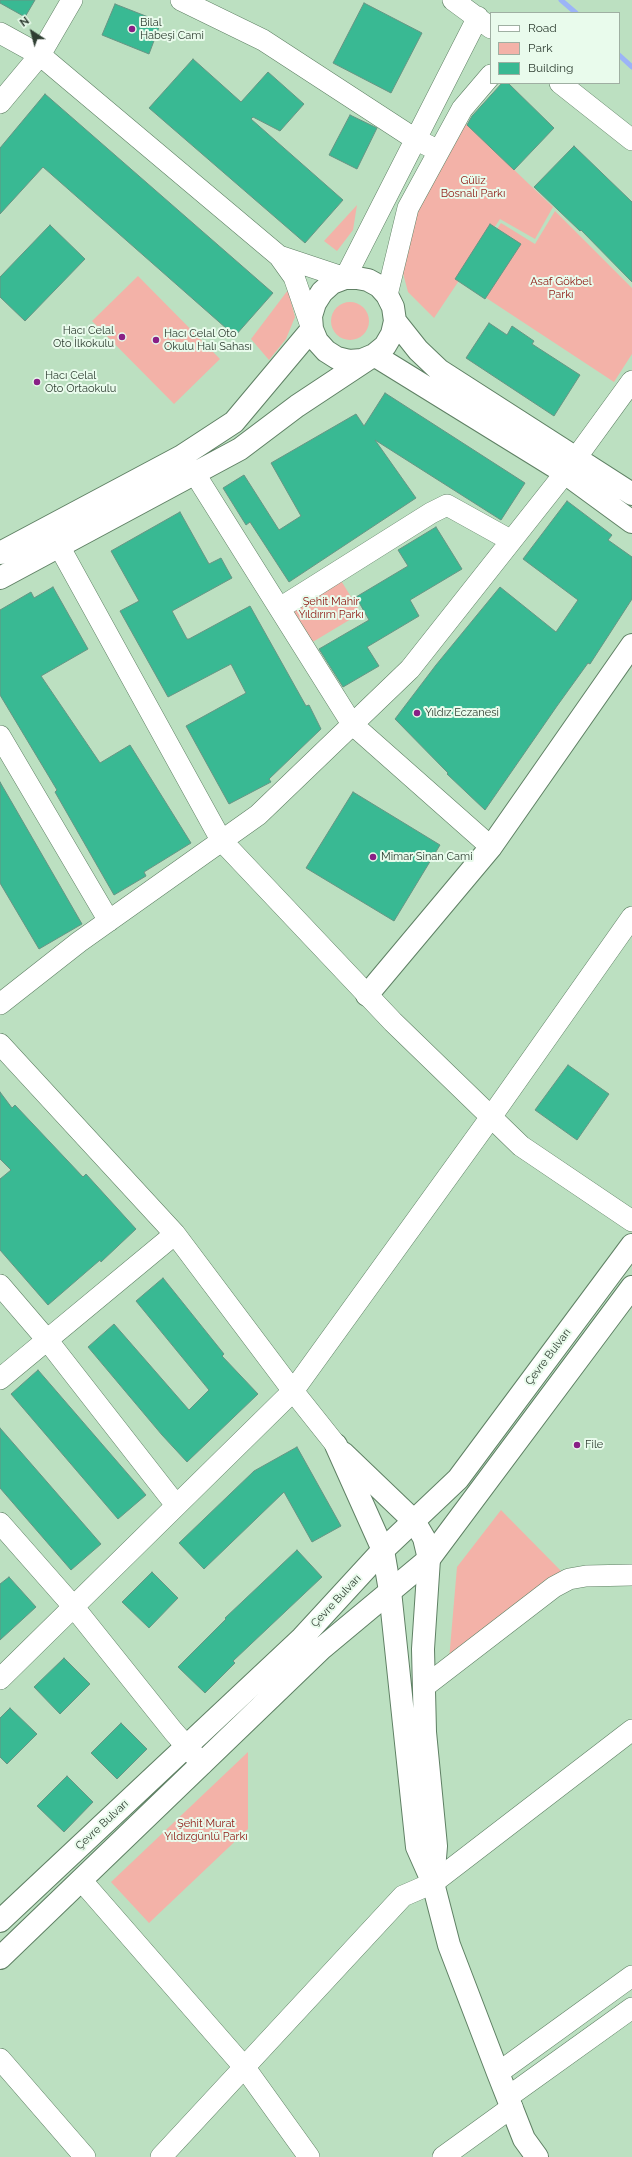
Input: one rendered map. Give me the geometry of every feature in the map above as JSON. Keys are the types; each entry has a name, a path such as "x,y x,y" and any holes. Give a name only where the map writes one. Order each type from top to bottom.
{"main road":[{"path":"0,578 240,449 297,406 374,355 385,346 392,334 395,321 393,308 387,295 379,286 368,280 345,278 332,283 322,292 314,303 311,316 312,329 317,341 326,351 337,358 349,361 362,360 374,355"},
{"path":"395,321 418,350 439,370 570,465 632,522"},
{"path":"0,553 182,456 234,422 312,329"},
{"path":"374,355 570,465 632,494"},
{"path":"367,995 491,847 632,645"},
{"name":"Çevre Bulvarı","path":"0,1921 302,1638 383,1550 458,1479 632,1245"},
{"path":"0,1958 321,1649 429,1559 632,1287"},
{"path":"336,1445 414,1521 424,1538 429,1559 423,1649 425,1732 436,1846 432,1883"},
{"path":"336,1445 383,1550 390,1591 417,1847 432,1883 449,1945 498,2073 524,2139 537,2157"}],"street":[{"path":"0,103 40,55 72,0"},
{"path":"181,0 263,40 415,139 439,151"},
{"path":"279,256 345,278 415,139 484,22 453,0"},
{"path":"0,33 40,55 279,256 294,277 312,329"},
{"path":"387,295 408,208 462,109 490,76"},
{"path":"561,84 632,140"},
{"path":"0,1004 109,920 258,815 410,669 570,465 632,381"},
{"path":"195,474 352,724 491,847"},
{"path":"280,608 431,513 447,505 510,540"},
{"path":"59,546 221,840 367,995 521,1146 632,1221"},
{"path":"0,736 109,920"},
{"path":"0,1679 293,1391 491,1117 632,917"},
{"path":"0,1044 175,1234 293,1391 336,1445"},
{"path":"0,1379 48,1341 175,1234"},
{"path":"0,1285 48,1341 176,1505"},
{"path":"0,1523 73,1606 202,1764"},
{"path":"424,1687 554,1587 569,1579 586,1576 632,1575"},
{"path":"161,2157 403,1896 432,1883 632,1730"},
{"path":"80,1880 245,2068 309,2157"},
{"path":"498,2073 632,1976"},
{"path":"443,2157 510,2102 632,2008"},
{"path":"0,2059 85,2157"}],"green space":[{"name":"Güliz Bosnalı Parkı","path":"463,121 553,207 535,239 500,219 434,318 408,292 399,258 413,210"},
{"path":"357,205 353,230 337,251 324,241"},
{"name":"Asaf Gökbel Parkı","path":"555,211 632,288 632,354 614,382 462,282 501,223 535,244"},
{"name":"Hacı Celal Oto Okulu Halı Sahası","path":"138,276 220,359 174,404 92,321"},
{"path":"288,290 295,317 286,339 269,360 251,339"},
{"path":"346,302 354,302 364,307 368,314 368,328 364,335 354,340 346,340 336,335 334,332 331,325 331,317 336,307 339,305"},
{"name":"Şehit Mahir Yıldırım Parkı","path":"340,579 361,613 311,643 290,610"},
{"path":"501,1510 563,1573 449,1660 457,1567"},
{"name":"Şehit Murat Yıldızgünlü Parkı","path":"248,1752 248,1829 149,1923 111,1882"}],"building":[{"path":"0,0 35,0 25,17 0,3"},
{"path":"364,3 422,33 391,93 333,63"},
{"name":"Bilal Habeşi Cami","path":"115,4 161,22 149,54 102,35"},
{"path":"193,59 241,102 268,72 304,104 280,131 253,117 251,119 343,200 305,243 149,108"},
{"path":"501,84 509,84 554,128 514,170 467,125 472,116"},
{"path":"45,94 273,293 235,336 43,167 0,214 0,148"},
{"path":"350,115 377,128 357,169 329,155"},
{"path":"574,146 632,202 632,282 581,230 580,231 534,187"},
{"path":"490,224 521,244 485,299 455,279"},
{"path":"50,225 85,259 25,321 0,297 0,277"},
{"path":"489,323 507,335 512,326 534,341 532,344 580,375 554,416 466,358"},
{"path":"385,393 525,483 501,520 375,440 416,498 289,582 250,522 246,525 223,488 244,475 279,530 301,516 271,463 356,414 364,426"},
{"path":"567,501 612,535 608,540 632,557 632,599 590,664 588,663 557,706 485,810 447,774 448,773 395,719 436,665 500,587 556,632 578,600 523,559"},
{"path":"180,512 209,564 221,558 232,578 172,611 187,639 250,606 306,706 309,705 321,729 269,779 271,782 229,804 186,726 246,693 231,664 168,697 120,611 139,601 111,551"},
{"path":"436,527 462,569 410,600 419,616 367,647 379,666 343,687 319,649 369,620 356,597 408,566 398,550"},
{"path":"53,587 88,649 41,676 100,763 130,745 191,843 144,872 146,876 114,895 55,792 57,790 0,695 0,610 31,592 34,598"},
{"path":"0,782 82,924 39,949 0,883"},
{"name":"Mimar Sinan Cami","path":"353,792 440,845 394,921 306,868"},
{"path":"568,1065 609,1094 577,1140 535,1110"},
{"path":"0,1092 12,1108 15,1105 83,1177 86,1174 136,1229 101,1262 100,1260 48,1305 0,1250 0,1179 11,1170 0,1159"},
{"path":"163,1278 224,1354 222,1356 258,1394 187,1462 162,1435 88,1347 114,1324 189,1410 209,1390 136,1301"},
{"path":"38,1370 146,1495 118,1519 11,1394"},
{"path":"0,1428 101,1544 71,1570 0,1488"},
{"path":"297,1447 341,1526 312,1542 284,1492 204,1569 179,1543 254,1471"},
{"path":"297,1550 322,1577 233,1661 235,1663 205,1693 178,1667 226,1619 225,1618"},
{"path":"152,1572 178,1598 149,1628 122,1602"},
{"path":"9,1577 36,1607 0,1640 0,1584"},
{"path":"64,1658 90,1684 60,1714 34,1687"},
{"path":"10,1708 37,1734 7,1764 0,1757 0,1718"},
{"path":"121,1723 147,1749 117,1779 91,1753"},
{"path":"67,1776 93,1802 64,1832 37,1806"}],"waterway":[{"path":"561,0 575,12"},
{"path":"620,56 632,67"}],"place":[{"name":"Bilal Habeşi Cami","path":"132,29"},
{"name":"Hacı Celal Oto İlkokulu","path":"122,337"},
{"name":"Hacı Celal Oto Okulu Halı Sahası","path":"156,340"},
{"name":"Hacı Celal Oto Ortaokulu","path":"37,382"},
{"name":"Yıldız Eczanesi","path":"417,713"},
{"name":"Mimar Sinan Cami","path":"373,857"},
{"name":"File","path":"577,1445"}]}
